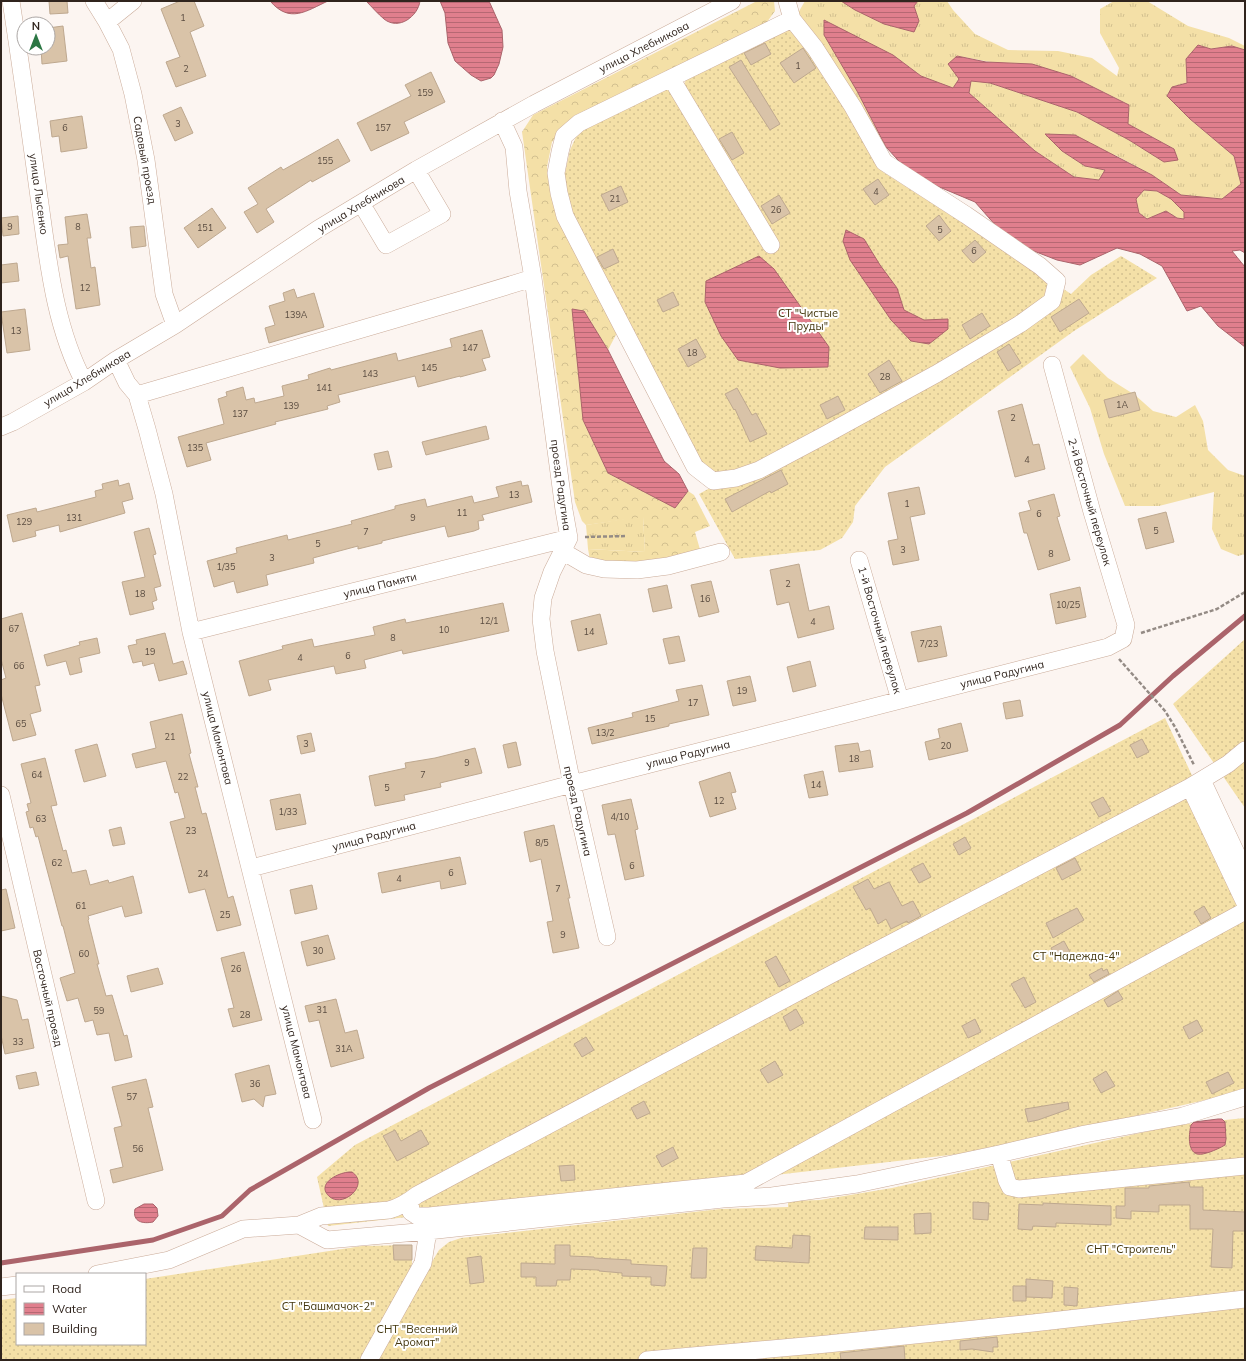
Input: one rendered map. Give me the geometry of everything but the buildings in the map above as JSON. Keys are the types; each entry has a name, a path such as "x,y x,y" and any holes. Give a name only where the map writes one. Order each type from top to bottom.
{"street":[{"name":"улица Лысенко","path":"12,1 49,269 66,340 84,382"},
{"name":"Садовый проезд","path":"94,1 121,48 133,94 146,160 164,294 175,325"},
{"path":"107,22 133,1"},
{"name":"улица Хлебникова","path":"1,427 13,422 84,382 116,360 175,325 318,229 416,170 502,121 732,1"},
{"path":"787,1 792,19 814,48 844,94 884,162 972,219 1040,266 1057,281 1052,301 1020,324 936,374 759,470 736,478 713,481 695,467 565,216 556,173 564,136 579,123 792,19"},
{"path":"671,78 771,245"},
{"name":"проезд Радугина","path":"502,121 514,147 518,191 533,278 563,502 565,544 552,572 543,598 541,619 545,651 572,784 607,937"},
{"path":"361,203 386,245 442,214 416,170"},
{"path":"138,395 533,278"},
{"name":"улица Мамонтова","path":"116,360 127,383 138,395 164,494 191,632 313,1120"},
{"name":"2-й Восточный переулок","path":"1052,365 1092,512 1126,626 1123,639"},
{"path":"565,544 586,565 604,569 637,570 668,566 721,552"},
{"name":"улица Памяти","path":"191,632 565,544"},
{"name":"1-й Восточный переулок","path":"859,560 900,700"},
{"name":"улица Радугина","path":"251,868 1108,647 1123,639"},
{"path":"102,1273 169,1260 243,1229 299,1225 321,1216 398,1208 417,1195 816,982 1196,784 1228,764 1245,750"},
{"path":"1196,784 1245,872"},
{"path":"1196,784 1245,903"},
{"name":"Восточный проезд","path":"1,795 96,1201"},
{"path":"410,1201 411,1212 417,1216 429,1216 746,1183 1245,911"},
{"path":"299,1225 327,1240 428,1231 723,1199 772,1196 850,1186 1085,1134 1183,1116 1245,1097"},
{"path":"999,1154 1010,1187 1019,1189 1245,1166"},
{"path":"369,1360 423,1263 428,1231"},
{"path":"1,1287 16,1285"},
{"path":"647,1360 866,1340 1245,1299"}],"path":[{"path":"565,544 627,536"},
{"path":"1123,639 1217,609 1245,592"},
{"path":"1108,647 1165,711 1175,727 1196,784"}],"green space":[{"path":"757,1 774,1 775,11 767,22 566,126 552,142 547,167 555,205 619,329 608,350 584,311 583,420 608,473 675,508 688,491 694,495 710,526 695,532 701,553 622,565 590,560 588,549 645,552 643,517 586,525 582,521 575,502 522,132 533,115"},
{"path":"805,1 947,1 953,10 975,34 1008,50 1058,51 1092,58 1117,76 1119,68 1100,33 1100,9 1114,1 1147,1 1188,26 1229,38 1245,46 1245,50 1232,46 1211,49 1186,59 1187,83 1172,87 1167,96 1190,119 1234,156 1241,184 1222,199 1181,195 1152,175 1115,155 1062,151 1085,166 1105,170 1099,180 1074,177 1035,151 969,93 971,80 990,83 1077,112 1129,140 1164,162 1174,149 1128,124 1129,105 1071,76 957,56 959,79 953,89 921,76 893,55 857,91 886,147 862,115 798,13"},
{"name":"СТ \"Чистые Пруды\"","path":"782,29 796,33 854,123 883,172 1071,294 1091,275 1121,256 1157,278 1074,331 885,467 855,506 853,522 842,538 820,550 735,559 699,494 710,488 688,439 564,201 565,173 570,150 576,137 591,122 668,85 683,88 687,76"},
{"path":"1144,190 1157,191 1171,199 1184,212 1185,219 1177,218 1166,211 1147,219 1139,213 1136,199"},
{"path":"1083,354 1108,378 1135,395 1153,411 1176,417 1195,405 1203,421 1208,450 1228,470 1245,476 1245,554 1238,556 1221,549 1212,529 1214,492 1159,506 1125,506 1104,454 1090,408 1070,367"},
{"path":"643,516 645,552 588,549 586,525"},
{"path":"1245,639 1245,808 1173,704"},
{"name":"СТ \"Надежда-4\"","path":"1165,718 1245,888 1245,1091 976,1152 328,1226 317,1177 355,1145"},
{"name":"СНТ \"Строитель\"","path":"1245,1118 1245,1360 375,1360 439,1250 449,1242 461,1238 720,1209 788,1207 788,1201 820,1200 892,1188 1176,1125"},
{"name":"СТ \"Башмачок-2\"","path":"412,1245 412,1264 399,1294 362,1360 1,1360 1,1300 16,1298 16,1345 146,1345 146,1279 362,1246"}],"water":[{"path":"270,1 328,1 305,11 291,14 277,8"},
{"path":"366,1 420,1 416,12 412,16 401,23 396,23 384,19"},
{"path":"440,1 489,1 502,30 503,47 499,64 491,78 481,81 471,75 455,61 448,43 445,13"},
{"path":"841,1 918,1 914,6 919,21 914,32 884,24 855,10"},
{"path":"824,20 893,55 921,76 953,88 959,79 948,64 957,56 986,62 1032,64 1071,76 1129,105 1128,124 1174,149 1178,160 1164,162 1129,140 1077,112 990,83 971,81 969,93 1035,151 1074,177 1099,180 1105,170 1085,166 1062,151 1045,134 1075,135 1152,175 1181,195 1222,199 1241,184 1234,156 1190,119 1167,96 1172,87 1187,83 1186,59 1198,45 1211,49 1232,46 1245,50 1245,253 1240,250 1232,251 1245,267 1245,347 1218,326 1201,306 1187,311 1162,266 1140,254 1117,248 1080,265 1057,260 1026,248 997,227 975,202 937,186 908,171 886,147 857,91 824,35","holes":["1144,190 1157,191 1171,199 1184,212 1184,219 1177,218 1166,211 1147,219 1139,213 1136,199"]},
{"path":"846,230 864,239 880,265 897,288 904,310 924,320 948,319 948,329 929,344 911,341 891,320 850,260 843,241"},
{"path":"759,256 774,269 829,347 828,367 780,368 738,360 721,336 705,302 706,281"},
{"path":"572,309 584,311 608,350 664,461 679,474 688,491 675,508 608,473 583,420"},
{"path":"1222,1119 1225,1122 1225,1145 1204,1154 1197,1154 1190,1146 1191,1125 1194,1122"},
{"path":"347,1172 352,1172 357,1177 358,1183 357,1188 353,1193 342,1199 336,1200 330,1197 326,1192 325,1187 330,1179"},
{"path":"144,1204 153,1204 157,1208 158,1216 153,1222 142,1222 135,1217 135,1209"}],"waterway":[{"path":"1,1263 153,1240 222,1216 250,1190 429,1088 967,813 1120,725 1173,676 1245,616"}],"park label":[{"name":"СНТ \"Весенний Аромат\"","path":"417,1335"}]}
